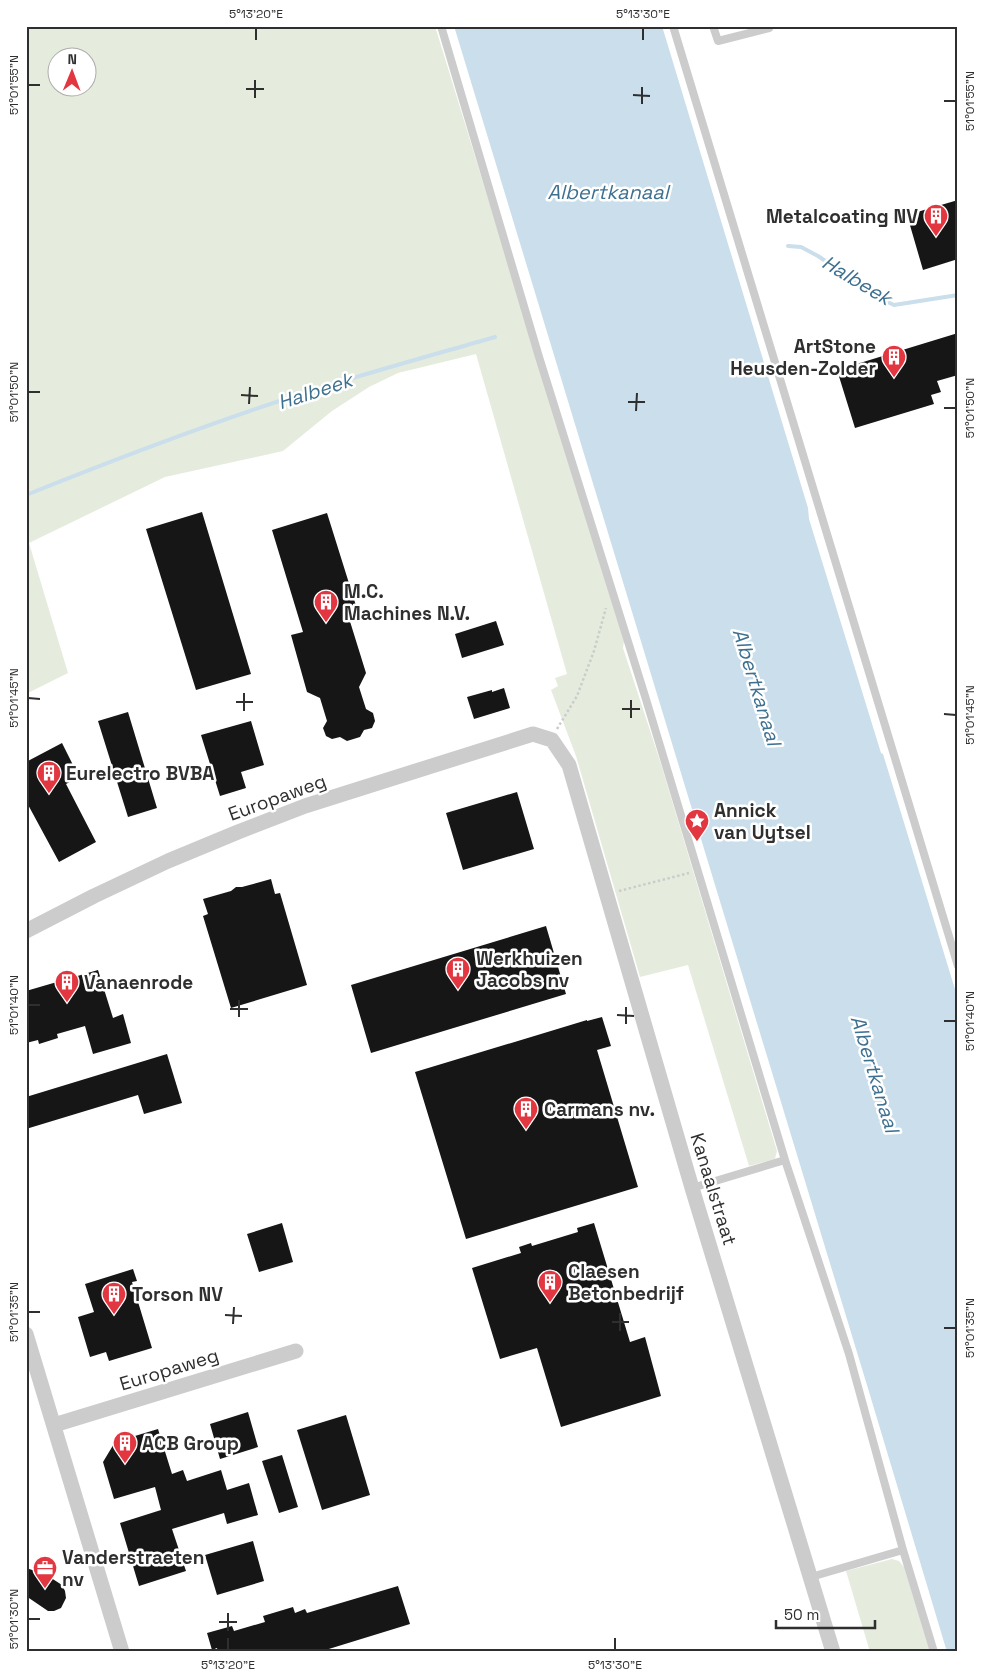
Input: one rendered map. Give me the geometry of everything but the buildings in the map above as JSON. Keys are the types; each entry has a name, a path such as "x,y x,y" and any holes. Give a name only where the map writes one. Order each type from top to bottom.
{"street":[{"name":"Europaweg","path":"26,931 168,861 304,806 533,734 552,740"},
{"name":"Kanaalstraat","path":"552,740 569,765 692,1188 833,1652"},
{"path":"26,1334 122,1652"},
{"name":"Europaweg","path":"54,1425 296,1351"}],"lane":[{"path":"441,26 539,357 612,589 785,1160 849,1354 903,1550 934,1652"},
{"path":"673,26 958,966"},
{"path":"713,26 718,41 771,27"},
{"path":"692,1188 785,1160"},
{"path":"811,1577 903,1550"}],"path":[{"path":"552,740 577,696 594,651 612,589"},
{"path":"606,895 697,871"}],"green space":[{"path":"26,26 435,26 624,641 623,648 661,764 777,1151 775,1159 749,1166 688,965 640,977 576,756 551,690 558,686 555,678 567,674 476,354 398,373 369,387 332,411 283,451 165,477 29,543 68,673 26,694"},
{"path":"892,1559 899,1561 904,1567 930,1652 870,1652 846,1571"}],"water":[{"name":"Albertkanaal","path":"454,26 662,26 808,508 809,519 958,999 958,1652 947,1652"}],"waterway":[{"name":"Halbeek","path":"788,246 801,247 818,256 883,300 894,305 958,295"},
{"name":"Halbeek","path":"26,495 135,452 246,412 342,381 495,337"}],"place":[{"name":"Metalcoating NV","path":"936,237"},
{"name":"ArtStone Heusden-Zolder","path":"894,378"},
{"name":"M.C. Machines N.V.","path":"326,623"},
{"name":"Eurelectro BVBA","path":"49,794"},
{"name":"Annick van Uytsel","path":"697,842"},
{"name":"Werkhuizen Jacobs nv","path":"458,990"},
{"name":"Vanaenrode","path":"67,1003"},
{"name":"Carmans nv.","path":"526,1130"},
{"name":"Claesen Betonbedrijf","path":"550,1303"},
{"name":"Torson NV","path":"114,1315"},
{"name":"ACB Group","path":"125,1464"},
{"name":"Vanderstraeten nv","path":"45,1589"}]}
